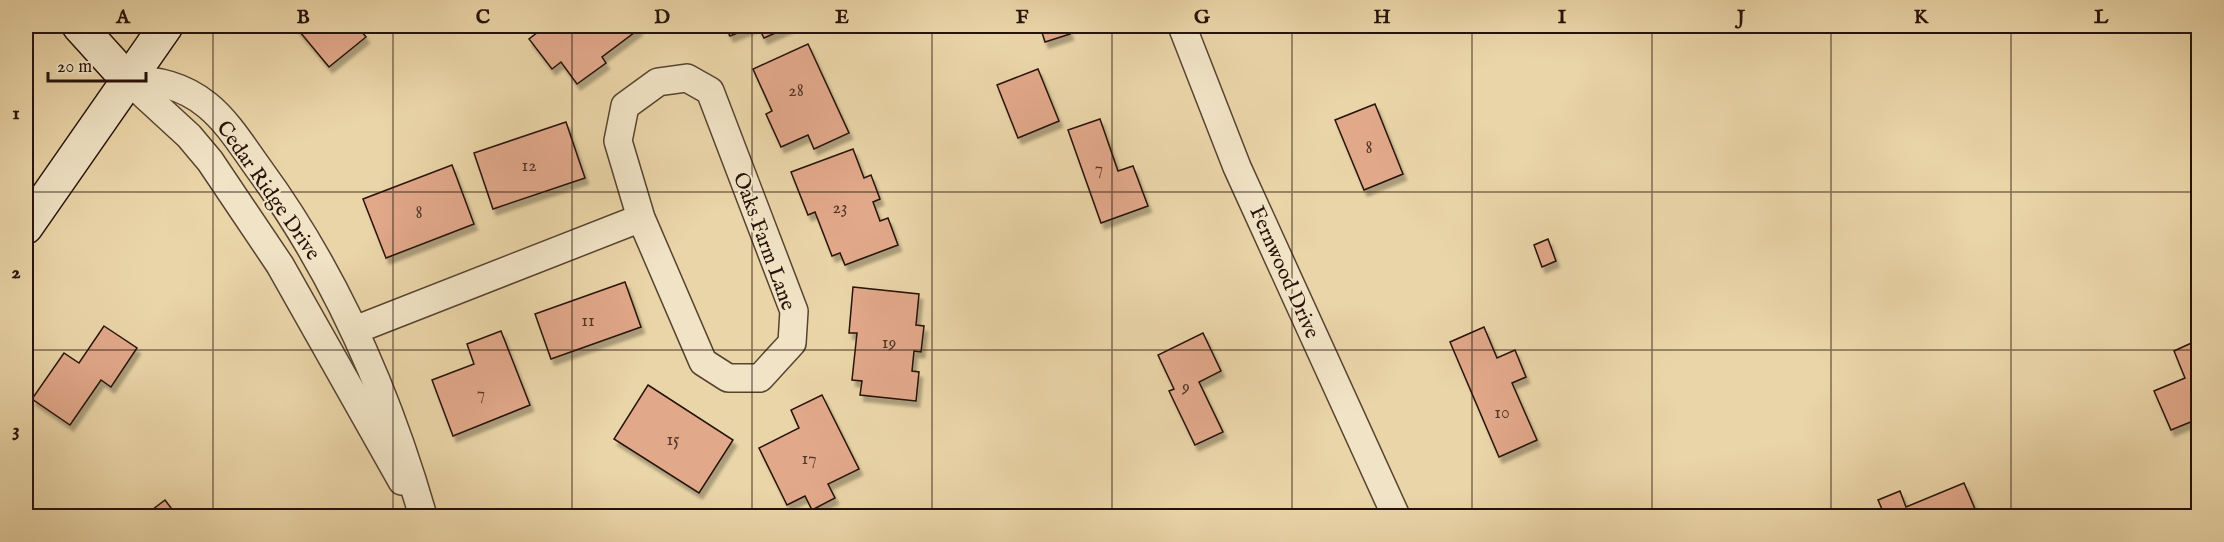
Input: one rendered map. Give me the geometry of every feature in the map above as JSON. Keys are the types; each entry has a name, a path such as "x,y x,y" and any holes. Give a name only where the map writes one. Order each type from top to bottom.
{"main road":[{"path":"79,26 127,79"},
{"path":"26,227 166,26"}],"street":[{"name":"Fernwood Drive","path":"1182,26 1237,167 1396,516"},
{"name":"Oaks Farm Lane","path":"687,78 710,91 794,311 792,343 760,378 728,378 703,362 641,218 618,141 625,106 658,82 687,78"},
{"name":"Cedar Ridge Drive","path":"127,79 156,80 186,91 208,105 225,123 304,235 355,330 390,411 423,516"},
{"name":"Cedar Ridge Drive","path":"127,79 189,136 210,161 280,265 423,516"},
{"path":"355,330 641,218"}],"building":[{"path":"295,26 357,26 366,37 329,67"},
{"path":"546,26 637,26 639,29 602,57 606,63 577,84 561,62 552,69 529,39"},
{"path":"725,26 755,26 730,36"},
{"path":"758,26 791,26 764,38"},
{"path":"1040,26 1067,26 1070,34 1045,42"},
{"path":"808,44 849,133 814,149 808,135 781,147 766,114 772,111 753,69"},
{"path":"1038,69 1059,121 1018,138 997,85"},
{"path":"1375,104 1403,174 1364,190 1335,120"},
{"path":"1100,119 1118,171 1133,166 1148,206 1101,223 1068,130"},
{"path":"566,122 585,178 493,209 474,153"},
{"path":"853,149 864,178 871,175 880,199 873,202 880,221 888,218 898,245 845,265 840,253 832,256 815,212 808,215 791,172"},
{"path":"452,165 474,224 386,258 363,199"},
{"path":"1548,239 1556,261 1542,267 1534,245"},
{"path":"625,282 641,327 551,359 535,314"},
{"path":"853,287 919,294 916,325 924,326 921,352 914,351 912,371 919,372 916,401 860,395 862,381 852,380 857,333 849,333"},
{"path":"104,326 137,348 111,387 101,380 70,425 32,399 64,353 79,363"},
{"path":"1484,327 1497,358 1515,350 1526,377 1512,383 1537,440 1499,457 1450,342"},
{"path":"501,331 530,405 453,436 432,380 474,364 467,344"},
{"path":"1203,333 1221,371 1199,382 1223,432 1195,445 1169,391 1174,389 1158,355"},
{"path":"2198,340 2198,419 2171,430 2154,391 2185,378 2174,351"},
{"path":"648,385 733,440 699,493 614,439"},
{"path":"822,395 859,469 828,484 835,498 812,510 805,496 787,505 759,448 799,428 791,410"},
{"path":"1964,483 1978,516 1885,516 1878,500 1900,491 1906,507"},
{"path":"165,500 177,516 144,516"}]}
